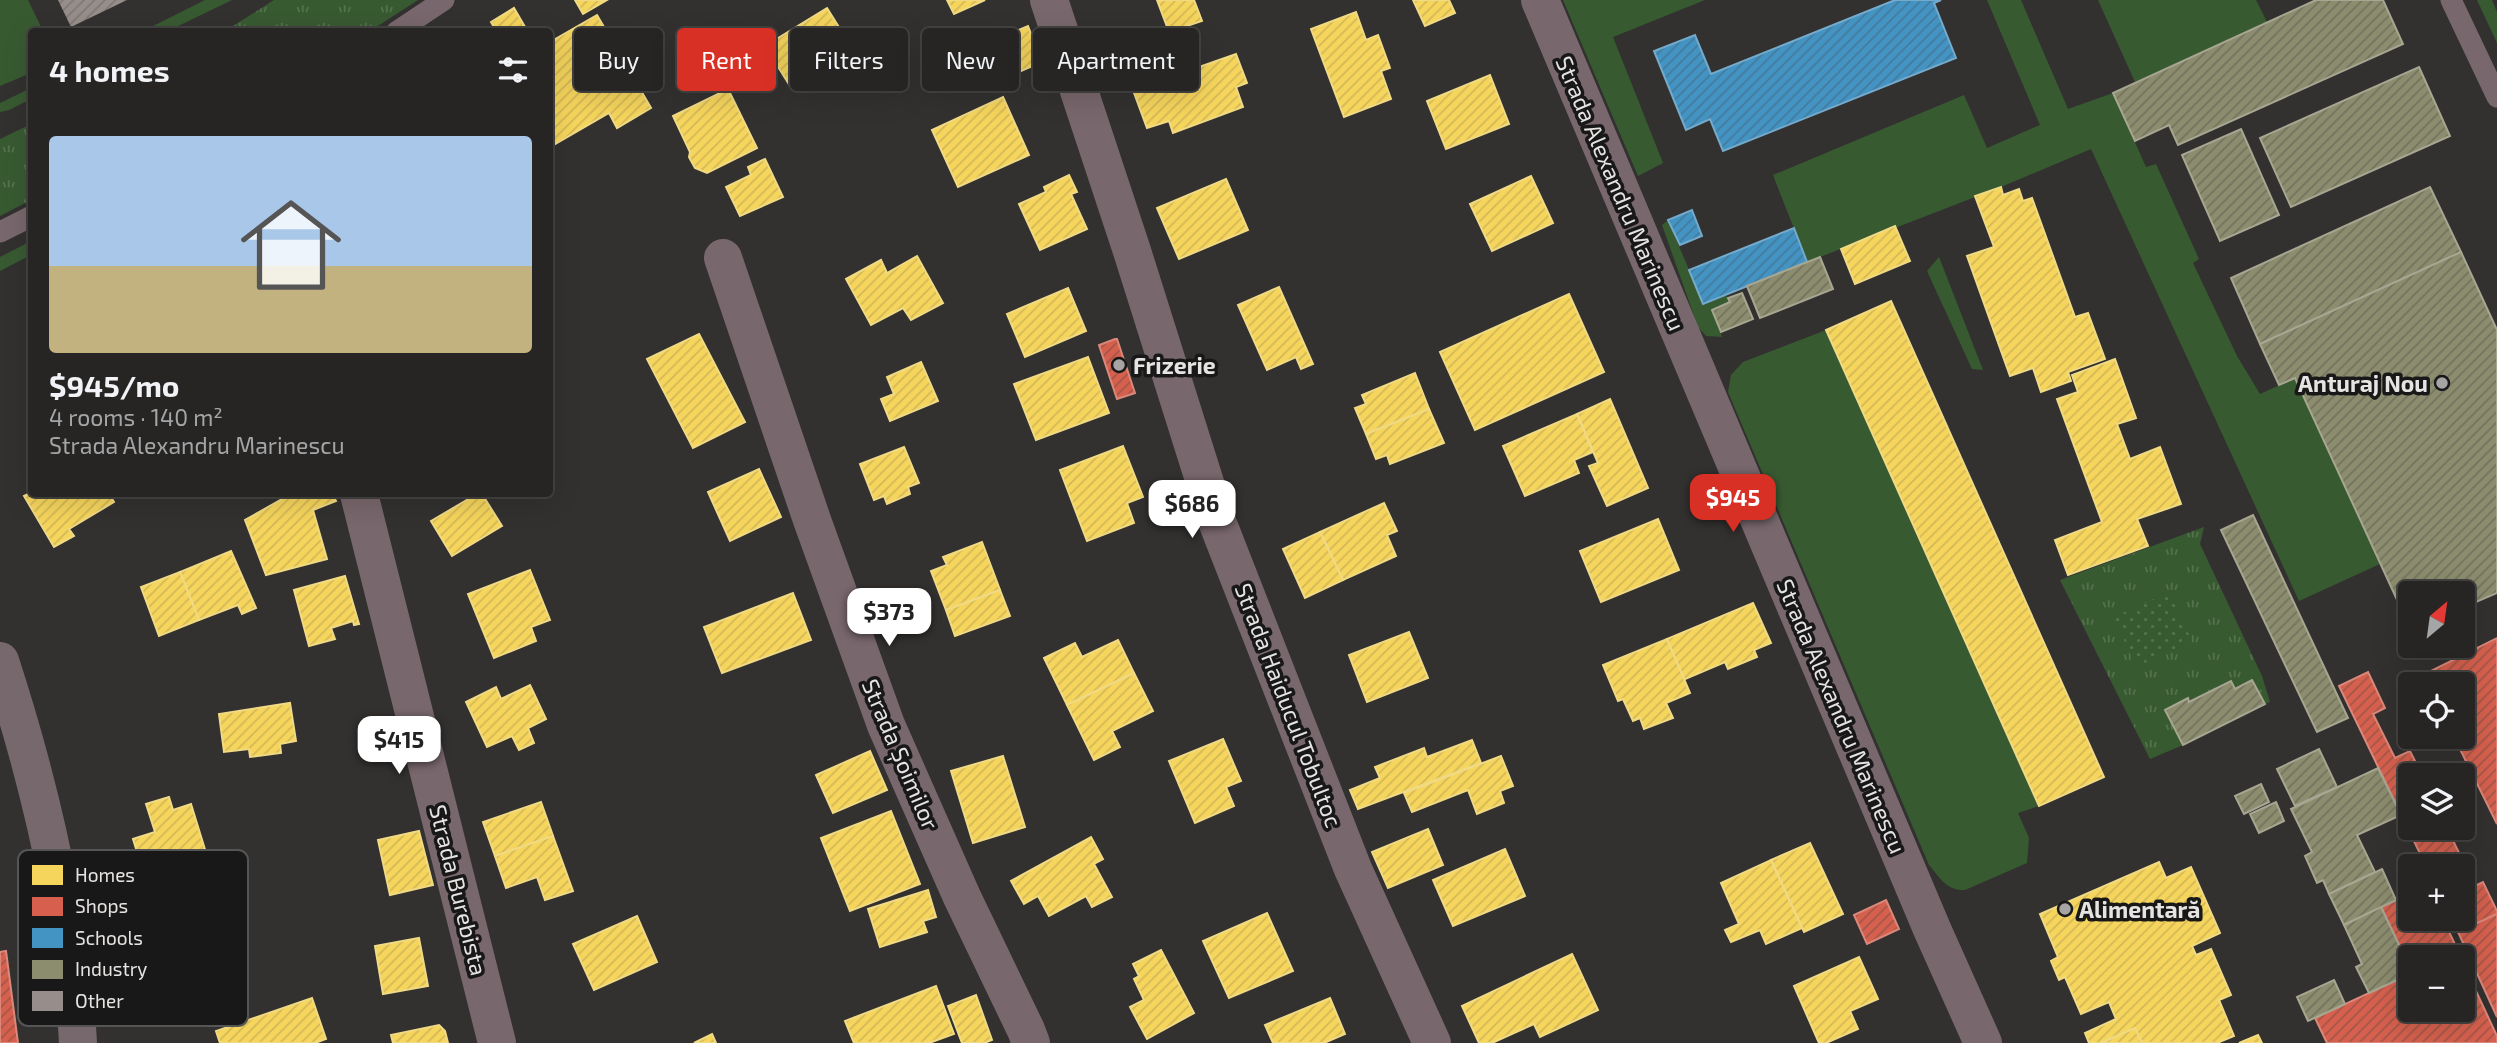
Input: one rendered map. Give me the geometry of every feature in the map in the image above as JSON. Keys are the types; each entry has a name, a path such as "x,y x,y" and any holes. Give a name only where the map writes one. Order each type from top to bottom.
{"main road":[{"path":"0,661 20,722 51,850"}],"street":[{"name":"Strada Haiducul Tobultoc","path":"1049,0 1218,524 1353,869 1432,1043"},
{"name":"Strada Alexandru Marinescu","path":"1540,0 1983,1043"},
{"name":"Strada Șoimilor","path":"723,258 812,520 886,725 962,897 1031,1043"},
{"name":"Strada Burebista","path":"360,497 497,1043"}],"lane":[{"path":"402,28 444,0"},
{"path":"2451,0 2497,97"},
{"path":"0,232 28,218"}],"green space":[{"path":"0,0 28,0 42,28 28,28 28,74 0,86"},
{"path":"205,0 232,0 174,28 149,28"},
{"path":"274,0 418,0 375,28 230,28"},
{"path":"1563,0 1705,0 1613,37 1663,163 1638,176"},
{"path":"1987,0 2021,0 2068,109 2113,93 2146,167 2156,164 2199,259 2193,263 2237,356 2260,394 2295,378 2380,564 2299,601 2091,149 1807,262 1773,175 1964,95 1987,148 2040,125"},
{"path":"2098,0 2256,0 2267,22 2135,82"},
{"path":"2477,0 2492,0 2497,12 2497,43"},
{"path":"28,89 28,100 9,110 0,112 0,103"},
{"path":"28,125 28,202 0,216 0,139"},
{"path":"1668,220 1703,303 1726,295 1730,302 1712,310 1722,337 1706,336 1698,327 1662,225"},
{"path":"28,243 28,257 0,271 0,257"},
{"path":"1939,257 1983,370 1972,369 1927,271"},
{"path":"1826,330 2039,806 2018,813 2029,838 2027,863 1965,890 1949,886 1929,865 1728,392 1731,375 1743,362"},
{"path":"2204,527 2200,544 2262,676 2270,702 2265,704 2235,689 2230,681 2189,702 2187,698 2165,710 2183,745 2150,759 2060,580"},
{"path":"2169,592 2192,641 2136,667 2114,617"}],"building: Homes":[{"path":"575,0 607,0 583,14"},
{"path":"947,0 985,0 954,14"},
{"path":"1157,0 1194,0 1202,21 1181,28 1168,28"},
{"path":"1413,0 1449,0 1455,13 1425,26"},
{"path":"514,8 526,28 495,28 491,22"},
{"path":"827,8 840,28 794,28"},
{"path":"1356,12 1366,40 1378,35 1390,68 1381,71 1391,99 1344,117 1311,29"},
{"path":"597,15 605,28 574,28"},
{"path":"1028,26 1033,39 1033,66 1019,72 1019,30"},
{"path":"574,28 574,91 641,91 651,108 617,128 609,113 553,145 553,40"},
{"path":"790,31 790,86 776,64 776,39"},
{"path":"1236,54 1247,83 1236,87 1243,107 1173,133 1169,121 1147,128 1133,91 1199,91 1199,67"},
{"path":"1490,75 1509,124 1446,149 1427,101"},
{"path":"729,91 757,148 707,173 695,168 673,116"},
{"path":"1003,97 1029,155 958,187 932,130"},
{"path":"765,159 783,197 740,216 726,187 751,175 748,167"},
{"path":"1069,175 1077,192 1071,194 1087,229 1040,250 1019,204 1046,192 1044,187"},
{"path":"1531,176 1553,223 1492,251 1470,204"},
{"path":"1226,179 1248,230 1179,259 1157,208"},
{"path":"2001,187 2003,195 2019,189 2023,201 2032,198 2075,317 2088,313 2105,359 2068,372 2071,381 2041,392 2033,368 2010,376 1967,256 1994,247 1975,196"},
{"path":"1895,226 1910,261 1855,284 1841,249"},
{"path":"917,256 943,303 911,320 903,308 871,325 846,279 881,260 887,273"},
{"path":"1279,287 1313,364 1301,369 1296,357 1267,370 1238,305"},
{"path":"1068,288 1086,331 1025,357 1007,314"},
{"path":"1569,294 1604,372 1475,430 1440,352"},
{"path":"1891,301 2104,777 2039,806 1826,330"},
{"path":"699,334 745,422 693,448 647,359"},
{"path":"1088,357 1109,413 1036,440 1014,384"},
{"path":"2115,359 2136,418 2117,424 2130,459 2160,447 2181,504 2137,519 2148,546 2068,575 2055,540 2102,522 2057,399 2078,392 2072,375"},
{"path":"921,362 938,401 890,421 881,399 894,394 887,377"},
{"path":"1415,373 1429,409 1366,434 1355,408 1366,404 1362,395"},
{"path":"1610,399 1648,488 1607,506 1589,466 1598,463 1577,414"},
{"path":"1429,409 1444,443 1390,464 1387,455 1376,459 1366,434"},
{"path":"1577,414 1593,452 1574,460 1579,473 1525,496 1503,446"},
{"path":"1123,446 1143,497 1127,503 1134,523 1087,541 1060,470"},
{"path":"904,447 919,483 908,487 910,494 887,504 884,496 874,500 860,464"},
{"path":"759,469 781,517 730,541 708,492"},
{"path":"24,496 111,497 114,502 69,529 74,536 54,547"},
{"path":"286,497 334,497 336,501 313,510 327,559 266,575 245,520"},
{"path":"472,497 484,497 502,526 452,556 431,521"},
{"path":"1384,503 1397,531 1387,535 1396,556 1343,580 1320,532"},
{"path":"1658,519 1679,570 1601,602 1580,551"},
{"path":"1320,532 1343,580 1305,598 1283,549"},
{"path":"982,542 1000,590 946,610 931,571 947,565 943,557"},
{"path":"231,551 256,608 242,614 238,605 199,620 180,572"},
{"path":"530,570 550,620 531,627 536,641 494,658 468,594"},
{"path":"180,572 199,620 159,636 141,587"},
{"path":"345,576 359,624 354,625 353,621 331,628 335,639 309,646 294,590"},
{"path":"1000,590 1010,616 955,636 946,610"},
{"path":"793,593 811,640 722,673 704,627"},
{"path":"1753,603 1771,643 1754,650 1757,657 1728,669 1725,662 1683,680 1667,639"},
{"path":"1409,632 1428,678 1367,702 1349,655"},
{"path":"1667,639 1690,693 1666,703 1673,718 1644,729 1640,718 1633,721 1623,699 1618,701 1603,665"},
{"path":"1118,640 1134,673 1067,705 1044,658 1075,643 1082,657"},
{"path":"1134,673 1153,711 1112,731 1120,747 1094,760 1067,705"},
{"path":"530,685 546,719 528,728 534,743 519,750 512,736 487,747 466,702 496,687 501,699"},
{"path":"290,703 296,741 280,744 281,753 250,757 249,749 224,752 219,714"},
{"path":"1223,739 1241,781 1226,787 1234,806 1195,823 1169,761"},
{"path":"1472,740 1481,763 1358,809 1350,790 1380,778 1375,767 1424,748 1427,757"},
{"path":"870,751 887,790 833,813 816,775"},
{"path":"1003,756 1025,827 973,843 951,771"},
{"path":"1501,756 1513,786 1500,791 1504,803 1477,814 1468,790 1412,812 1404,793"},
{"path":"169,797 173,810 191,804 205,850 136,850 133,839 155,832 146,804"},
{"path":"541,802 553,836 495,856 483,822"},
{"path":"891,811 920,884 850,911 821,838"},
{"path":"1428,829 1443,865 1388,888 1372,852"},
{"path":"419,831 433,885 390,895 378,840"},
{"path":"553,836 573,891 545,900 537,877 506,888 495,856"},
{"path":"1091,837 1103,859 1094,864 1112,897 1092,907 1086,896 1049,916 1038,896 1024,904 1011,881"},
{"path":"1810,843 1843,914 1804,932 1771,860"},
{"path":"1505,849 1525,896 1453,926 1433,880"},
{"path":"1771,860 1802,928 1766,944 1760,930 1731,942 1725,930 1739,924 1721,883"},
{"path":"2159,862 2166,878 2191,867 2220,933 2192,946 2196,955 2211,949 2231,995 2219,1000 2234,1036 2217,1043 2142,1043 2135,1028 2101,1043 2089,1043 2085,1033 2116,1019 2109,1002 2081,1014 2065,977 2059,980 2051,961 2058,957 2040,914"},
{"path":"928,890 936,917 923,921 927,932 880,947 868,909"},
{"path":"1267,913 1293,971 1229,998 1203,941"},
{"path":"637,916 657,962 594,990 573,944"},
{"path":"419,938 428,986 383,994 375,946"},
{"path":"1161,950 1194,1013 1147,1039 1130,1007 1144,1000 1134,979 1139,976 1133,964"},
{"path":"1572,954 1598,1010 1540,1037 1534,1024 1492,1043 1479,1043 1462,1006"},
{"path":"1859,957 1878,999 1850,1011 1858,1029 1826,1043 1819,1043 1794,986"},
{"path":"936,986 954,1034 929,1043 854,1043 845,1021"},
{"path":"976,995 992,1040 984,1043 962,1043 948,1006"},
{"path":"312,998 326,1039 315,1043 220,1043 216,1031 231,1026 248,1026 248,1020"},
{"path":"1330,998 1345,1034 1324,1043 1273,1043 1265,1025"},
{"path":"439,1025 445,1031 448,1043 393,1043 391,1035"},
{"path":"2135,1028 2142,1043 2101,1043"},
{"path":"712,1034 716,1043 694,1043"},
{"path":"2258,1035 2262,1043 2239,1043"}],"building: Shops":[{"path":"1115,339 1135,393 1117,399 1099,345"},
{"path":"2497,638 2497,824 2475,779 2475,763 2467,763 2460,749 2475,749 2475,672 2429,672 2457,658 2475,658 2475,649"},
{"path":"2368,672 2385,708 2373,714 2395,758 2410,751 2416,763 2398,763 2398,808 2339,686"},
{"path":"2413,840 2453,840 2460,854 2420,854"},
{"path":"2483,882 2497,914 2475,924 2475,886"},
{"path":"2398,899 2398,931 2449,931 2455,945 2399,945 2381,907"},
{"path":"1886,900 1899,929 1867,944 1854,915"},
{"path":"2497,914 2497,1017 2475,969 2475,945 2464,945 2458,932 2475,931 2475,924"},
{"path":"6,951 18,1043 0,1043 0,952"},
{"path":"2398,980 2398,1022 2475,1022 2475,989 2497,1036 2497,1043 2327,1043 2315,1018"}],"building: Schools":[{"path":"1895,0 1941,0 1934,3 1956,58 1723,151 1710,119 1686,130 1654,51 1695,35 1711,74"},
{"path":"1692,210 1702,236 1680,245 1668,220"},
{"path":"1794,228 1807,262 1703,304 1689,270"}],"building: Industry":[{"path":"2316,0 2383,0 2403,44 2178,145 2169,125 2135,141 2113,93"},
{"path":"2419,67 2450,136 2291,207 2260,138"},
{"path":"2241,129 2279,215 2220,241 2182,155"},
{"path":"2430,187 2461,252 2260,344 2231,278"},
{"path":"2461,252 2497,330 2497,593 2475,602 2475,581 2398,581 2398,602 2295,378 2279,385 2260,344"},
{"path":"1820,257 1833,289 1760,318 1747,286"},
{"path":"1742,293 1753,319 1721,332 1712,310 1730,302 1728,298"},
{"path":"2253,515 2348,718 2317,732 2221,530"},
{"path":"2252,680 2265,704 2183,745 2165,710 2188,698 2189,702 2231,681 2235,689"},
{"path":"2319,749 2337,787 2295,806 2277,769"},
{"path":"2378,768 2398,809 2398,816 2357,835 2375,872 2329,894 2323,880 2317,883 2305,856 2312,852 2291,809"},
{"path":"2261,784 2269,802 2244,814 2235,796"},
{"path":"2276,802 2284,821 2259,833 2250,814"},
{"path":"2382,869 2396,900 2344,925 2329,894"},
{"path":"2381,907 2399,945 2398,980 2369,993 2356,967 2362,964 2344,925"},
{"path":"2334,980 2345,1004 2308,1021 2297,997"}],"building: Other":[{"path":"58,0 127,0 71,27"}],"place":[{"name":"Frizerie","path":"1119,365"},
{"name":"Anturaj Nou","path":"2442,383"},
{"name":"Alimentară","path":"2065,909"}]}
